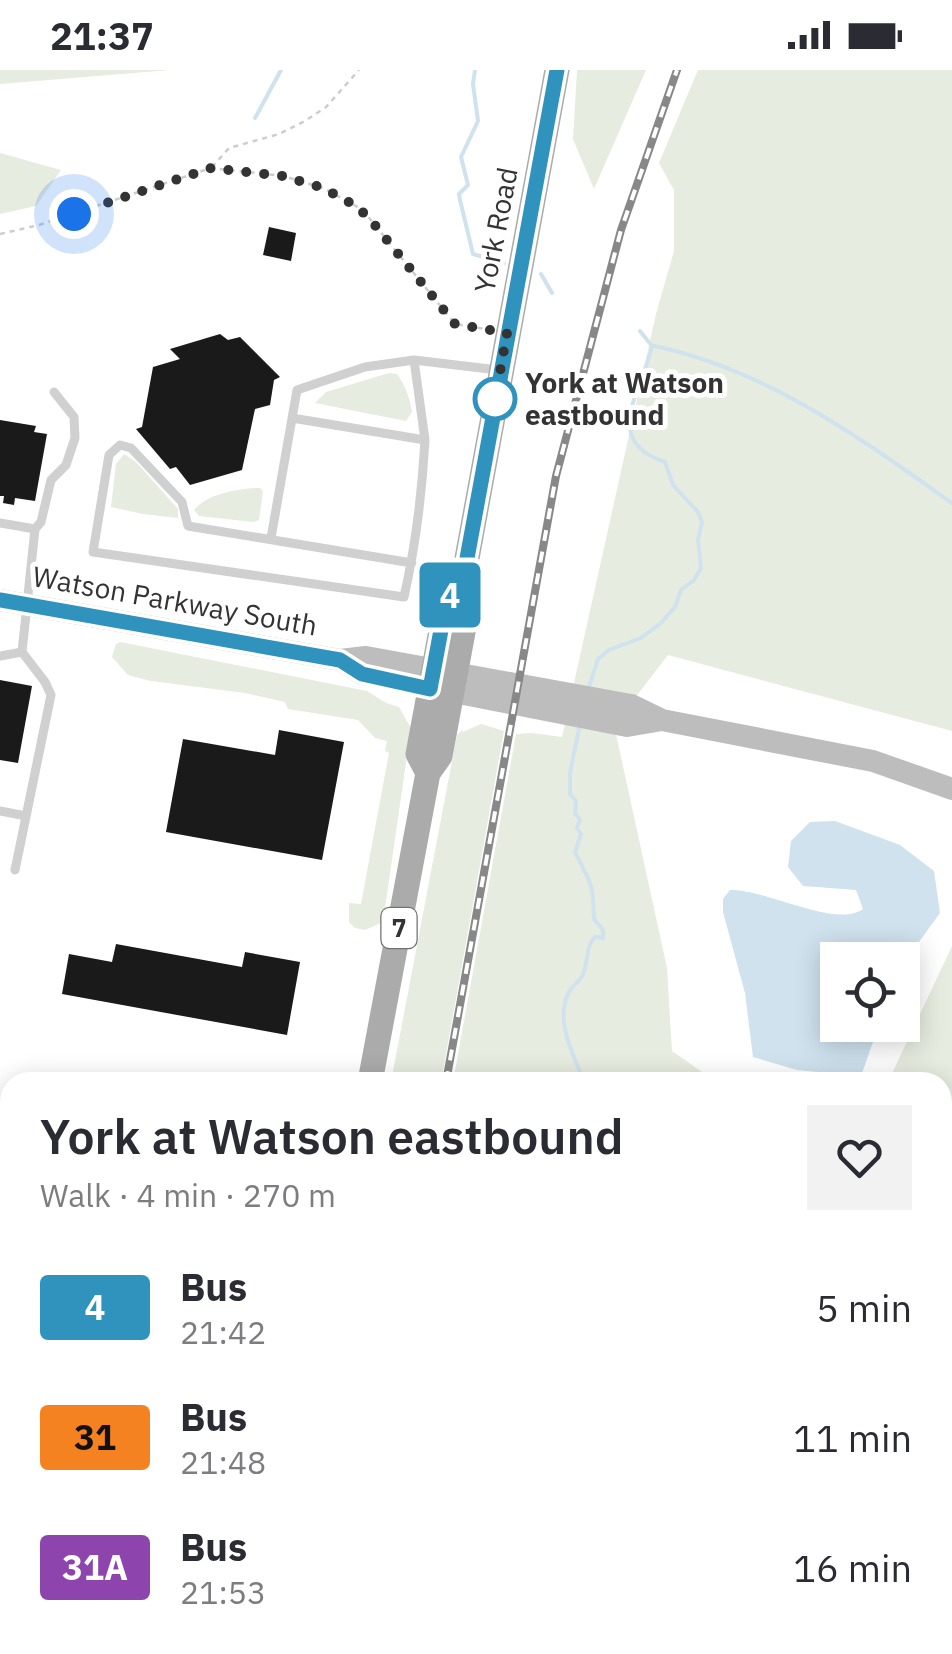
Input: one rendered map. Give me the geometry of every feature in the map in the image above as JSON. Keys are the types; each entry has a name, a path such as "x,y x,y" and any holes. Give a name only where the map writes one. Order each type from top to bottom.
{"main road":[{"name":"York Road","path":"372,1072 428,774 418,754 469,600 463,580 557,70"},
{"name":"Watson Parkway South","path":"0,600 340,660 362,674 443,680 606,712 627,726 662,720 873,762 952,789"}],"lane":[{"path":"271,538 298,390 365,367 414,360 500,370"},
{"path":"412,563 188,526 182,502 131,448 120,445 109,455 94,552 404,597 412,563 420,525 424,440 414,360"},
{"path":"15,870 51,695 46,682 22,652 35,529 41,522 51,480 66,465 75,438 74,417 54,392"},
{"path":"292,418 424,440"},
{"path":"0,523 35,529"},
{"path":"0,656 22,652"},
{"path":"0,811 26,816"}],"path":[{"path":"211,168 229,148 305,122 326,107 359,70"},
{"path":"0,234 39,225 211,168 283,176 323,188 370,219 455,324 507,333"}],"shaded area":[{"path":"0,70 170,70 0,84"},
{"path":"577,70 646,70 594,189 573,139"},
{"path":"698,70 952,70 952,731 668,655 614,725 667,968 672,1051 702,1072 455,1072 516,734 562,737 656,314 674,251 674,190 659,163"},
{"path":"0,153 61,170 36,206 0,214"},
{"path":"397,374 408,397 412,412 406,421 315,403 326,392"},
{"path":"124,454 178,509 178,518 111,507 116,464"},
{"path":"260,488 263,491 259,520 253,522 199,516 194,510 215,496"},
{"path":"120,642 367,691 399,707 411,728 383,922 365,930 355,928 349,922 349,903 361,904 389,753 385,751 387,741 375,738 358,720 288,709 285,702 245,693 128,675 112,657"},
{"path":"481,724 504,731 443,1072 393,1072 457,735"},
{"path":"952,946 952,1072 893,1072 907,1042 920,1042 920,1014"}],"water":[{"path":"835,821 900,845 934,871 940,913 919,942 820,942 820,1042 873,1042 862,1072 797,1070 753,1057 745,993 723,899 730,890 745,891 819,912 851,914 863,909 856,890 803,886 788,867 791,841 810,822"}],"building":[{"path":"269,227 296,233 291,261 263,255"},
{"path":"220,334 228,340 240,337 280,377 274,380 270,405 255,409 242,470 190,485 176,467 170,469 136,429 142,427 153,367 180,359 170,349"},
{"path":"0,420 36,426 34,432 47,434 35,501 15,498 14,505 3,503"},
{"path":"0,680 32,686 18,763 0,760"},
{"path":"279,730 344,742 322,860 166,832 183,739 275,755"},
{"path":"116,944 242,967 245,952 300,962 287,1035 62,994 69,954 112,962"}],"waterway":[{"path":"255,118 281,70"},
{"path":"475,70 478,121 461,157 468,185 459,194 473,254 504,263"},
{"path":"541,274 552,293"},
{"path":"588,690 598,659 609,650 641,638 661,623 675,607 681,590 701,568 698,540 702,522 698,512 673,485 665,462 645,453 634,441 630,428 635,397 652,346 640,331"},
{"path":"654,346 735,371 811,409 952,503"},
{"path":"580,724 570,773 570,794 576,801 575,813 580,820 577,828 581,834 575,852 590,884 594,919 603,935 592,941 583,974 565,1003 567,1038 580,1072"}],"railway":[{"path":"448,1072 556,476 621,230 677,70"}],"bus line":[{"name":"4","path":"0,600 340,660 362,674 430,689 447,598 463,580 557,70"}],"place":[{"name":"York at Watson eastbound","path":"495,399"}],"route":[{"path":"74,214 211,168 283,176 323,188 356,206 370,219 455,324 507,333 494,405 495,399"}]}
